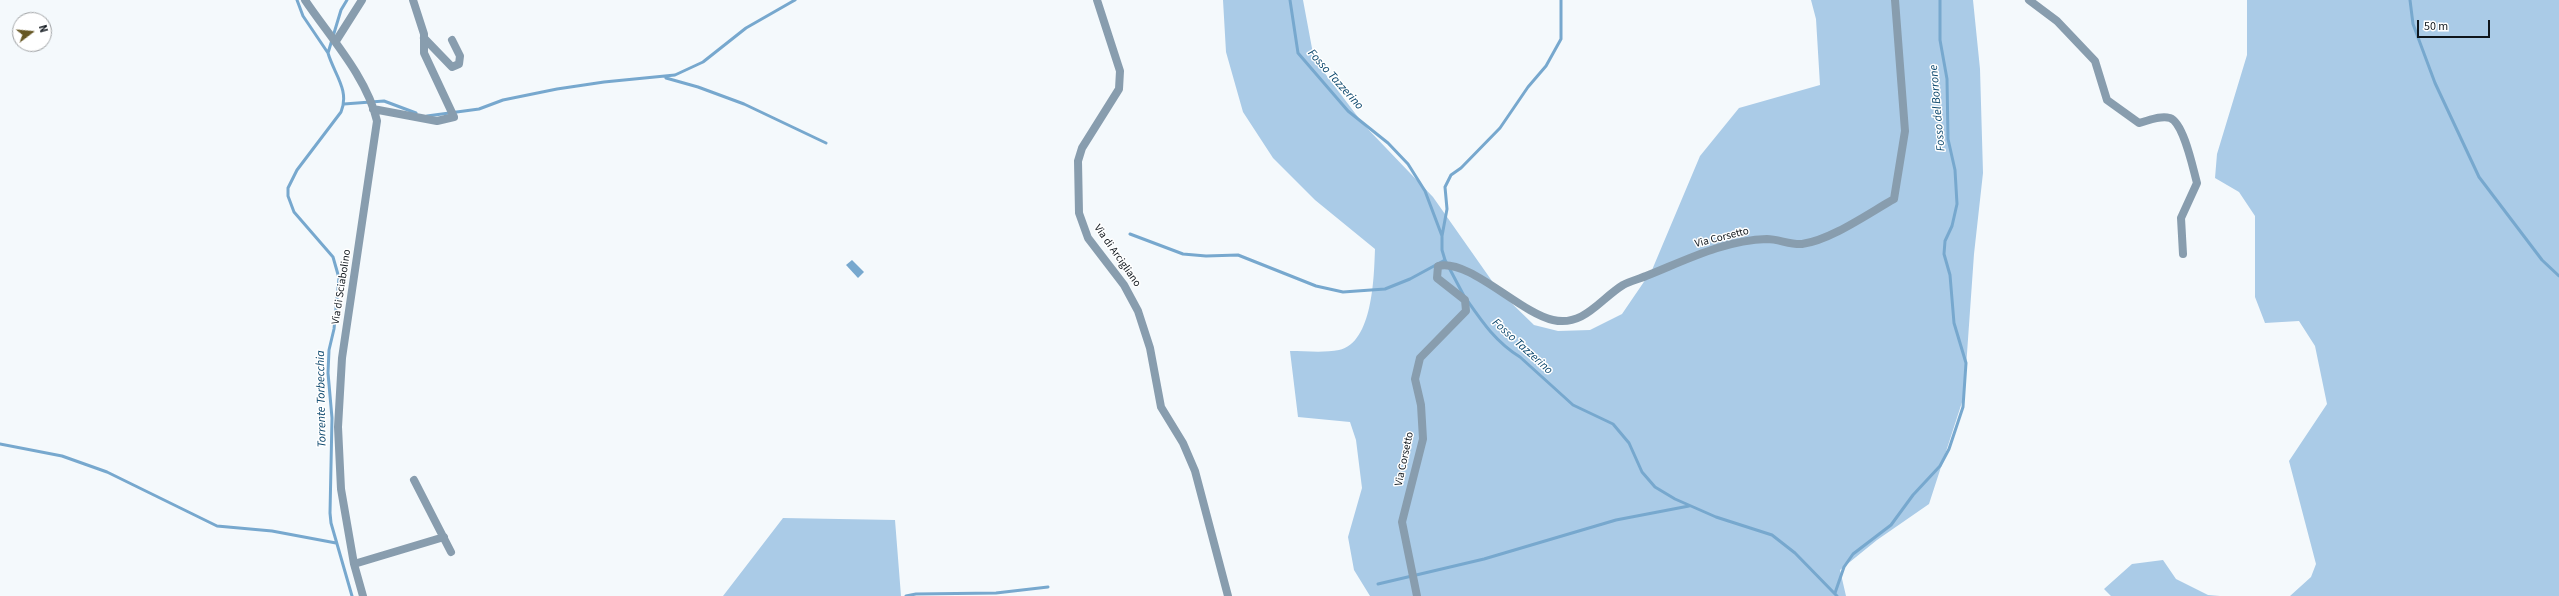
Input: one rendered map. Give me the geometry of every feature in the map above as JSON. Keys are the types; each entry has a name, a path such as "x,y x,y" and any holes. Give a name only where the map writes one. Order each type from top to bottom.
{"street":[{"name":"Via di Sciabolino","path":"305,0 336,41 373,109 377,130 342,358 338,427 341,489 354,564 363,596"},
{"path":"336,41 362,0"},
{"path":"373,109 437,121 454,117 426,60 423,48 424,38 413,0"},
{"name":"Via di Arcigliano","path":"1097,0 1120,71 1119,89 1082,148 1078,161 1079,213 1088,238 1124,285 1138,311 1150,348 1161,407 1183,443 1196,471 1228,596"},
{"name":"Via Corsetto","path":"1417,596 1402,522 1423,439 1422,405 1415,379 1420,358 1466,311 1465,300 1437,278 1438,266 1445,264 1463,268 1518,303 1553,320 1571,320 1581,318 1624,285 1691,257 1732,245 1767,239 1802,244 1827,236 1894,199 1905,131 1895,0"},
{"path":"2029,0 2057,21 2095,62 2107,100 2139,123 2156,118 2170,118 2179,125 2197,183 2181,218 2183,254"},
{"path":"424,38 452,67 459,64 460,56 452,40"},
{"path":"414,480 451,552"},
{"path":"354,564 444,538"}],"shaded area":[{"path":"1223,0 1303,0 1314,59 1364,125 1433,197 1499,291 1534,325 1558,331 1590,330 1622,314 1652,270 1700,156 1739,108 1820,85 1816,19 1811,0 1973,0 1980,69 1983,173 1974,254 1964,396 1929,504 1877,540 1840,570 1846,596 1370,596 1354,570 1348,537 1362,488 1356,440 1350,422 1298,417 1290,351 1321,352 1339,350 1350,345 1359,335 1365,322 1372,291 1375,249 1315,200 1273,158 1243,112 1226,52"},
{"path":"2247,0 2559,0 2559,596 2290,596 2311,577 2316,564 2289,461 2327,404 2315,346 2299,321 2265,323 2255,297 2255,216 2239,192 2215,178 2217,154 2247,55"},
{"path":"852,260 864,272 858,278 846,265"},
{"path":"783,518 895,520 901,596 723,596"},
{"path":"2163,560 2176,579 2208,595 2220,596 2111,596 2104,589 2132,564"}],"waterway":[{"path":"297,0 303,16 328,53"},
{"name":"Torrente Torbecchia","path":"347,0 341,10 328,53 344,96 341,112 297,170 288,188 288,196 294,212 333,257 339,278 334,329 329,350 328,373 332,418 330,513 331,523 352,596"},
{"path":"427,116 479,109 503,100 557,89 604,82 675,75 703,62 746,28 795,0"},
{"name":"Fosso Tazzerino","path":"1290,0 1298,53 1348,111 1388,143 1408,164 1425,191 1442,236 1442,250 1445,260 1464,296"},
{"path":"1442,236 1447,209 1445,187 1451,175 1461,168 1500,128 1528,87 1546,66 1561,39 1561,0"},
{"name":"Fosso del Borrone","path":"1835,593 1844,567 1853,554 1891,525 1913,495 1940,466 1949,449 1963,407 1966,363 1954,323 1950,275 1944,254 1945,241 1952,226 1957,204 1955,170 1948,139 1947,79 1940,40 1940,0"},
{"path":"2410,0 2413,24 2435,83 2479,177 2542,260 2559,276"},
{"path":"666,78 698,87 744,104 826,143"},
{"path":"344,104 384,101 416,113"},
{"path":"1130,234 1183,254 1206,256 1238,255 1316,286 1343,292 1385,289 1410,279 1445,260"},
{"name":"Fosso Tazzerino","path":"1467,300 1484,324 1504,345 1520,357 1573,405 1613,424 1629,443 1642,472 1655,487 1675,499 1716,517 1772,535 1795,553 1837,596"},
{"path":"0,444 62,456 107,472 217,526 272,531 336,543"},
{"path":"1378,584 1484,559 1616,520 1689,506"},
{"path":"906,596 916,594 996,593 1048,587"}]}
